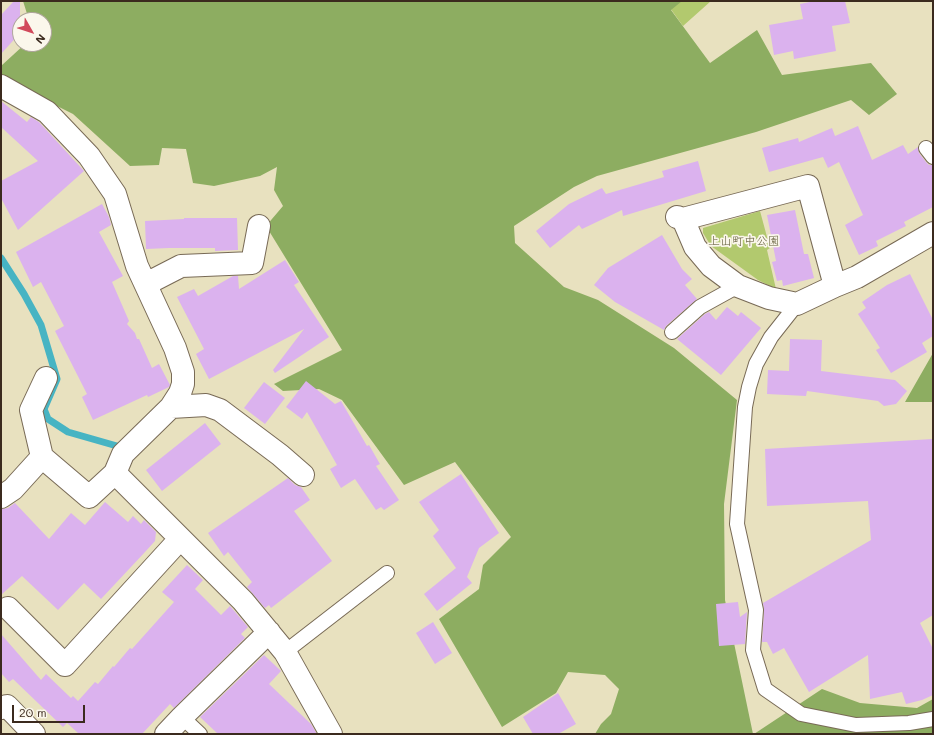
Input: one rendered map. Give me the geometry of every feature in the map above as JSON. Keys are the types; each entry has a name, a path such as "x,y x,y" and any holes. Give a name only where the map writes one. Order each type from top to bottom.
{"street":[{"path":"1,86 47,112 90,156 115,194 137,266 175,348 182,372 183,384 180,393 171,407 123,454 115,473 89,497 42,457 31,410 46,378"},
{"path":"835,286 808,186 680,218 695,247 711,266 738,286 769,298 797,304 857,277 933,233"},
{"path":"146,284 181,266 252,263 259,226"},
{"path":"171,407 206,405 220,410 280,455 303,475"},
{"path":"1,497 13,489 42,457"},
{"path":"115,473 243,601 269,632 285,652 331,734"},
{"path":"8,608 65,665 180,539"},
{"path":"166,734 269,632"},
{"path":"1,708 7,706 34,734"}],"lane":[{"path":"672,332 700,307 738,286"},
{"path":"797,304 771,337 756,364 745,407 738,524 756,610 753,650 765,689 801,714 856,725 909,723 933,720"},
{"path":"285,652 387,573"},
{"path":"182,717 200,734"}],"green space":[{"path":"23,1 682,1 671,10 710,63 757,30 782,75 871,63 897,94 869,115 851,100 756,132 597,176 574,187 514,226 515,243 564,287 598,300 674,348 737,400 724,504 725,600 753,734 595,734 601,724 611,714 619,689 605,675 568,672 556,693 502,727 439,619 479,589 483,565 511,537 455,462 404,485 342,400 319,389 283,391 274,384 342,350 266,226 283,206 274,190 277,167 260,176 214,186 193,183 186,149 162,148 159,165 130,166 73,114 1,78 1,66 16,52 52,52 52,12 26,12"},
{"path":"665,1 711,1 683,26"},
{"name":"上山町中公園","path":"760,211 770,248 767,250 776,289 758,280 711,246 703,233 703,228"},
{"path":"933,353 933,402 905,402"},
{"path":"822,689 860,703 917,708 933,699 933,734 754,734"}],"building":[{"path":"14,1 20,1 20,12 12,12 12,42 1,54 1,15"},
{"path":"815,1 845,1 850,23 832,26 836,51 794,59 793,51 774,55 769,25 803,19 800,4"},
{"path":"1,101 27,122 31,117 39,122 84,171 18,230 1,198 1,181 38,161 1,127"},
{"path":"858,126 872,160 903,145 908,154 918,147 919,153 926,162 929,165 933,165 933,207 904,222 906,226 876,241 878,246 859,255 845,225 863,215 839,162 828,168 823,157 769,172 762,148 798,138 799,142 832,128 835,136"},
{"path":"698,161 706,191 623,216 622,210 582,229 579,225 550,248 536,231 569,204 602,188 606,194 664,177 662,171"},
{"path":"102,204 109,217 111,225 99,232 123,276 112,282 129,321 127,324 135,333 137,339 139,339 152,368 159,364 170,385 169,387 148,397 147,395 93,420 82,397 87,394 55,331 64,326 41,282 33,287 16,252"},
{"path":"795,210 804,254 808,254 814,278 783,286 782,280 777,281 772,262 776,261 767,215"},
{"path":"184,218 237,218 238,250 215,251 215,248 146,249 145,221"},
{"path":"662,235 682,269 692,279 685,285 697,299 666,326 664,330 615,302 594,285 608,268"},
{"path":"285,260 299,282 294,285 329,337 275,373 273,370 304,329 209,379 196,354 204,349 177,297 194,289 198,296 233,276 238,276 239,289"},
{"path":"910,274 933,320 933,336 922,343 927,352 891,373 876,350 880,348 858,314 866,308 862,302 887,285"},
{"path":"727,307 738,316 741,312 761,328 721,375 677,339 705,314 709,312 716,320"},
{"path":"790,339 822,340 821,371 895,380 907,391 896,404 884,406 878,401 807,391 806,396 767,394 768,370 789,371"},
{"path":"306,381 335,404 341,401 367,446 369,445 380,464 376,466 399,500 384,510 381,507 376,510 355,479 341,488 330,469 337,465 307,412 302,419 286,407"},
{"path":"264,382 285,398 265,424 244,408"},
{"path":"205,423 221,444 162,491 146,470"},
{"path":"933,439 933,615 920,623 933,649 933,695 922,700 906,704 902,692 870,699 868,655 809,692 784,648 773,654 767,642 762,642 764,611 763,603 871,540 868,501 767,506 765,449"},
{"path":"461,474 499,533 479,548 467,577 472,583 437,611 424,594 456,568 433,536 439,530 419,502"},
{"path":"288,478 295,485 301,487 310,500 294,511 332,561 271,608 269,605 265,608 247,587 252,582 228,552 224,556 208,533"},
{"path":"105,502 128,522 133,516 141,524 144,520 156,532 155,541 101,599 84,583 58,610 22,576 1,595 1,509 8,508 15,503 49,539 71,513 85,525"},
{"path":"187,565 203,580 195,589 221,615 230,606 248,627 241,634 245,638 174,708 170,704 142,734 79,734 67,723 63,727 13,679 9,682 1,673 1,634 41,680 46,674 71,698 73,696 78,701 95,682 98,684 130,648 132,649 174,602 162,592"},
{"path":"738,602 740,617 747,612 745,644 719,646 716,604"},
{"path":"433,622 452,653 435,664 416,633"},
{"path":"264,655 281,671 269,684 311,724 317,734 218,734 200,717"},
{"path":"558,693 576,724 558,734 533,734 523,717"}],"waterway":[{"path":"1,258 24,294 41,325 57,379 44,409 48,419 68,432 117,446"}]}
